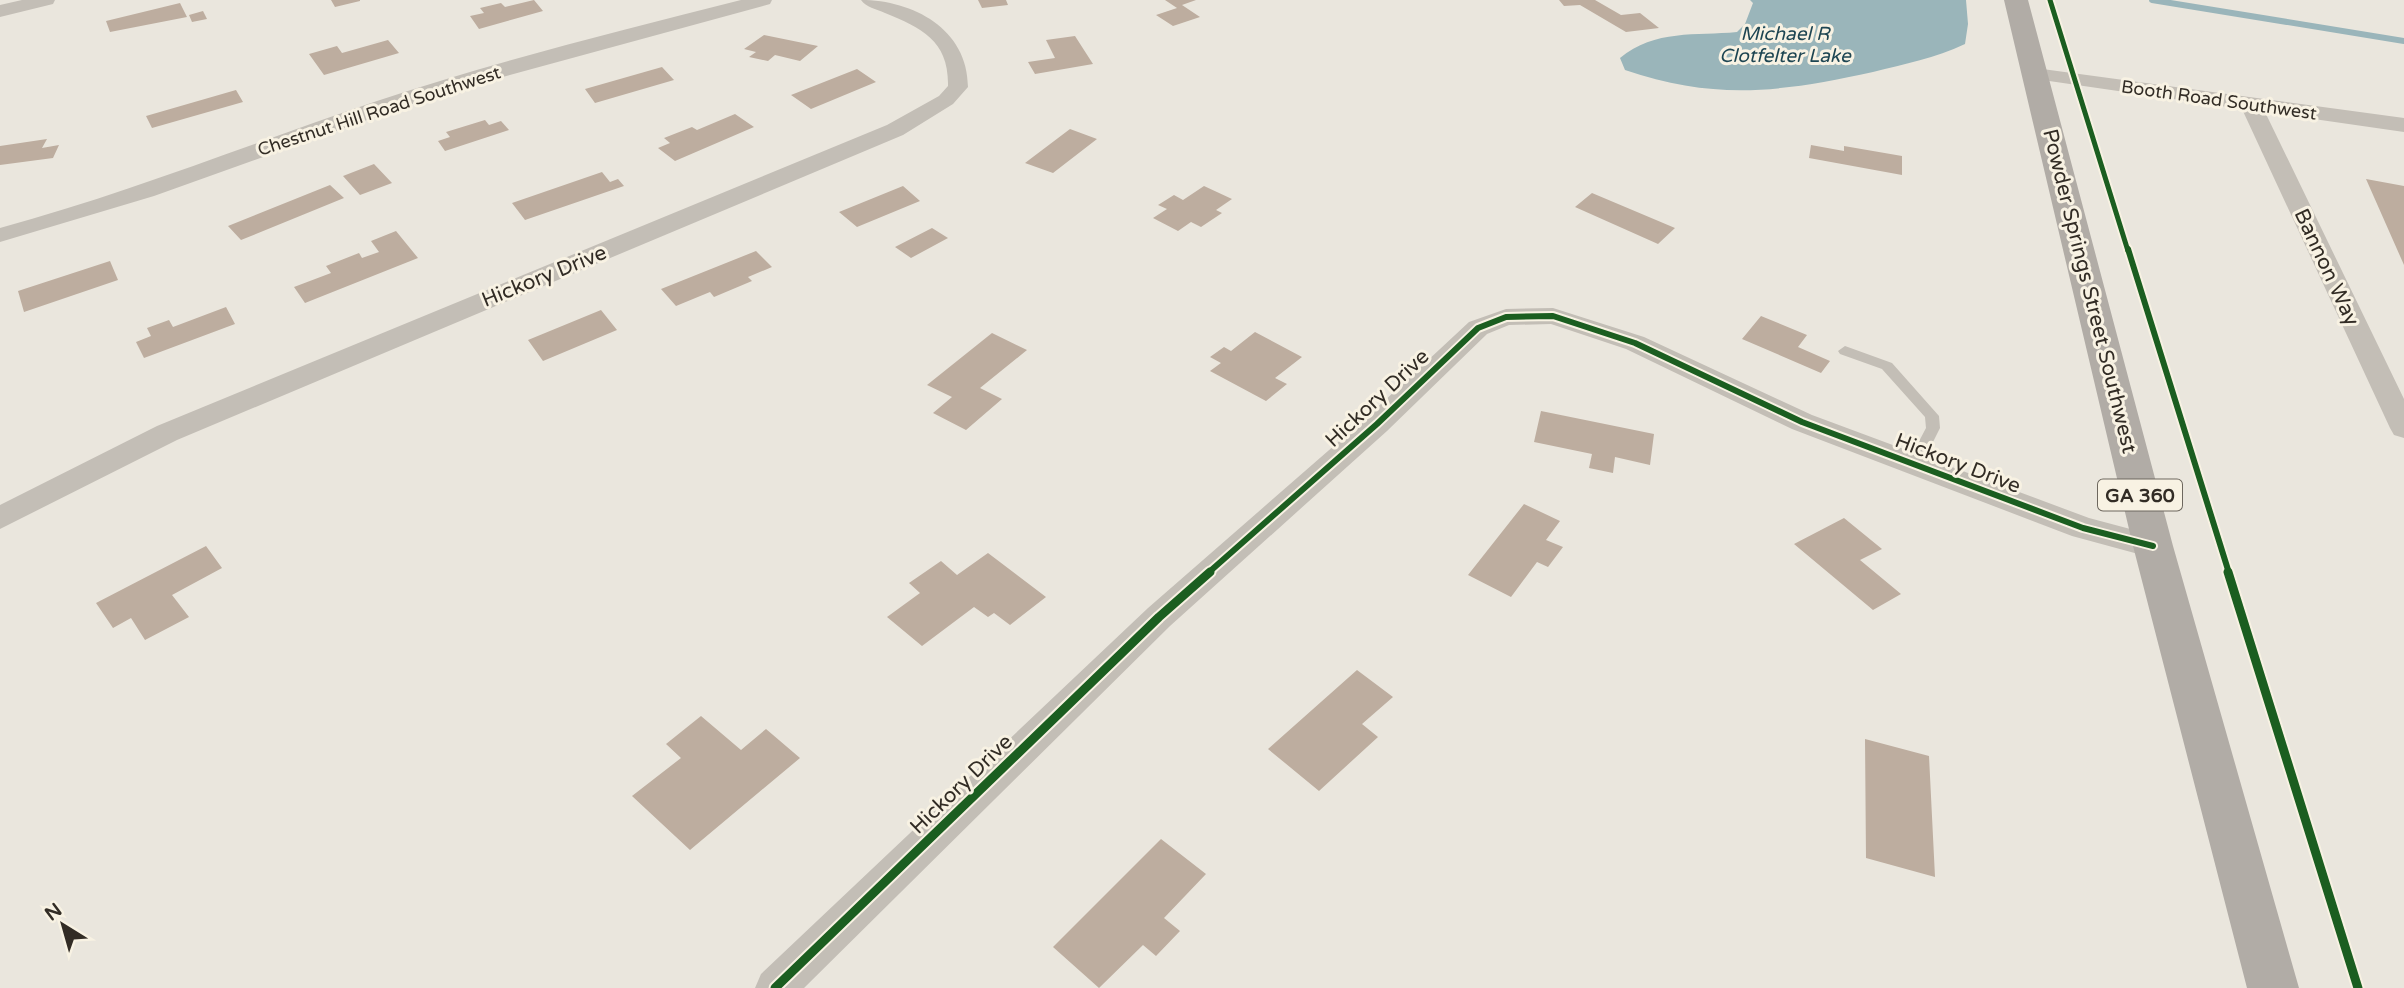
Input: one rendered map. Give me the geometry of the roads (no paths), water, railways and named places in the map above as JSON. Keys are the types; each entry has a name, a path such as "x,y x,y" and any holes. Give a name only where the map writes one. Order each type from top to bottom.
{"main road":[{"name":"Powder Springs Street Southwest","path":"2016,0 2153,546 2273,988"}],"street":[{"path":"0,11 46,0"},
{"name":"Chestnut Hill Road Southwest","path":"0,235 172,180 388,104 593,44 763,0"},
{"name":"Hickory Drive","path":"0,518 191,423 895,130 923,115 958,87 958,57 949,43 933,30 870,0"},
{"name":"Booth Road Southwest","path":"2035,74 2404,125"},
{"name":"Bannon Way","path":"2251,105 2404,428"},
{"name":"Hickory Drive","path":"775,988 1158,617 1377,424 1478,328 1506,317 1553,316 1635,343 1802,422 1914,466 2083,528 2153,546"}],"lane":[{"path":"1844,351 1881,361 1932,416 1933,428 1914,466"}],"water":[{"name":"Michael R Clotfelter Lake","path":"1750,0 1966,0 1968,24 1965,44 1931,57 1873,72 1778,88 1719,90 1658,80 1625,70 1620,58 1647,42 1676,36 1737,32 1745,24 1753,3"}],"waterway":[{"path":"2152,0 2404,41"}]}
